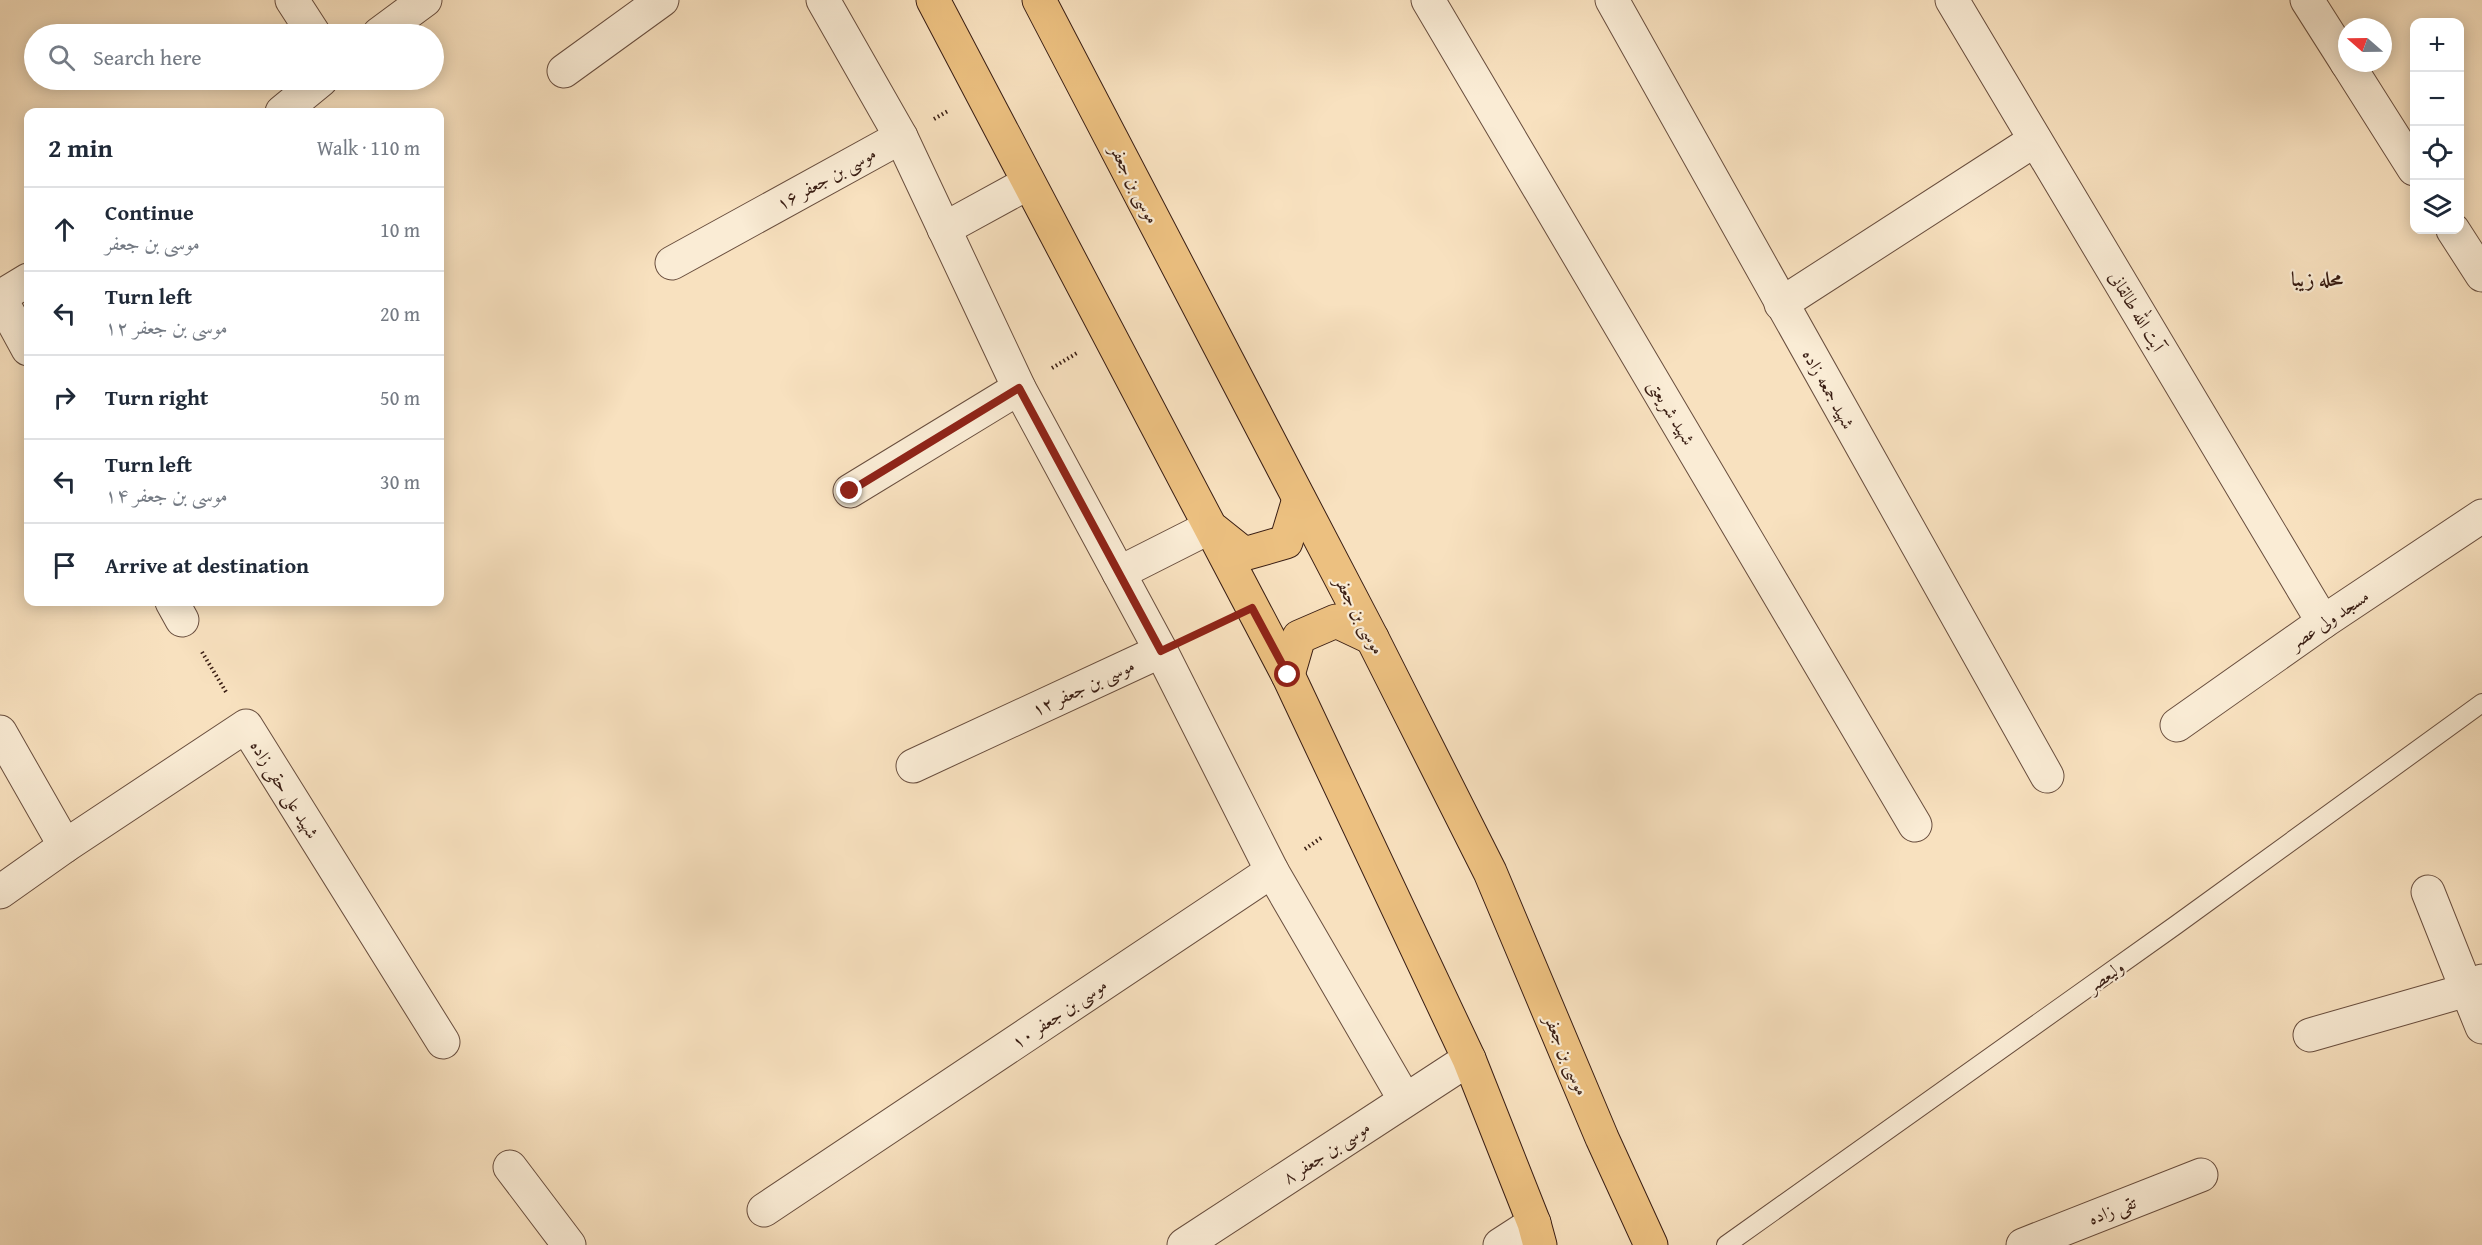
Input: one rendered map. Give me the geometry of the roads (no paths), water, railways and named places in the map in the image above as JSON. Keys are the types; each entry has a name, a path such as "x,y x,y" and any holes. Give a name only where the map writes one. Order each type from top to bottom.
{"main road":[{"path":"933,0 1288,675 1469,1059 1537,1234"},
{"name":"موسی بن جعفر","path":"1039,0 1372,639 1490,872 1602,1138 1651,1245"},
{"path":"1210,527 1244,554 1286,542 1299,500"},
{"path":"1288,675 1299,637 1336,621 1372,639"}],"street":[{"path":"292,0 308,24"},
{"path":"393,24 425,0"},
{"path":"564,71 662,0"},
{"path":"823,0 901,137 1019,388 1161,651 1272,871 1406,1100"},
{"name":"شهید شریعتی","path":"1428,0 1915,825"},
{"name":"شهید جمعه زاده","path":"1612,0 2047,776"},
{"name":"آیت الله طالقانی","path":"1952,0 2323,622"},
{"path":"2307,0 2338,49"},
{"path":"2353,72 2410,161"},
{"path":"287,108 309,90"},
{"name":"موسی بن جعفر ۱۶","path":"672,263 901,137"},
{"path":"1781,304 2036,140"},
{"path":"944,229 1028,183"},
{"path":"2456,234 2482,275"},
{"path":"24,283 0,298 24,341"},
{"path":"850,491 1019,388"},
{"name":"مسجد ولی عصر","path":"2177,725 2323,622 2482,516"},
{"path":"1119,573 1210,527"},
{"name":"موسی بن جعفر ۱۲","path":"913,766 1161,651"},
{"name":"شهید علی حقی زاده","path":"0,892 246,726 443,1042"},
{"path":"0,732 65,846"},
{"name":"موسی بن جعفر ۱۰","path":"764,1210 1272,871"},
{"path":"2428,892 2474,986 2482,1027"},
{"path":"2310,1035 2474,986"},
{"name":"موسی بن جعفر ۸","path":"1184,1245 1469,1059"},
{"path":"510,1167 569,1245"},
{"name":"تقی زاده","path":"2023,1245 2201,1175"},
{"path":"1500,1245 1537,1234"}],"lane":[{"name":"ولیعصر","path":"1726,1245 2176,925 2482,703"}],"district":[{"name":"محله زیبا","path":"2317,278"}]}
